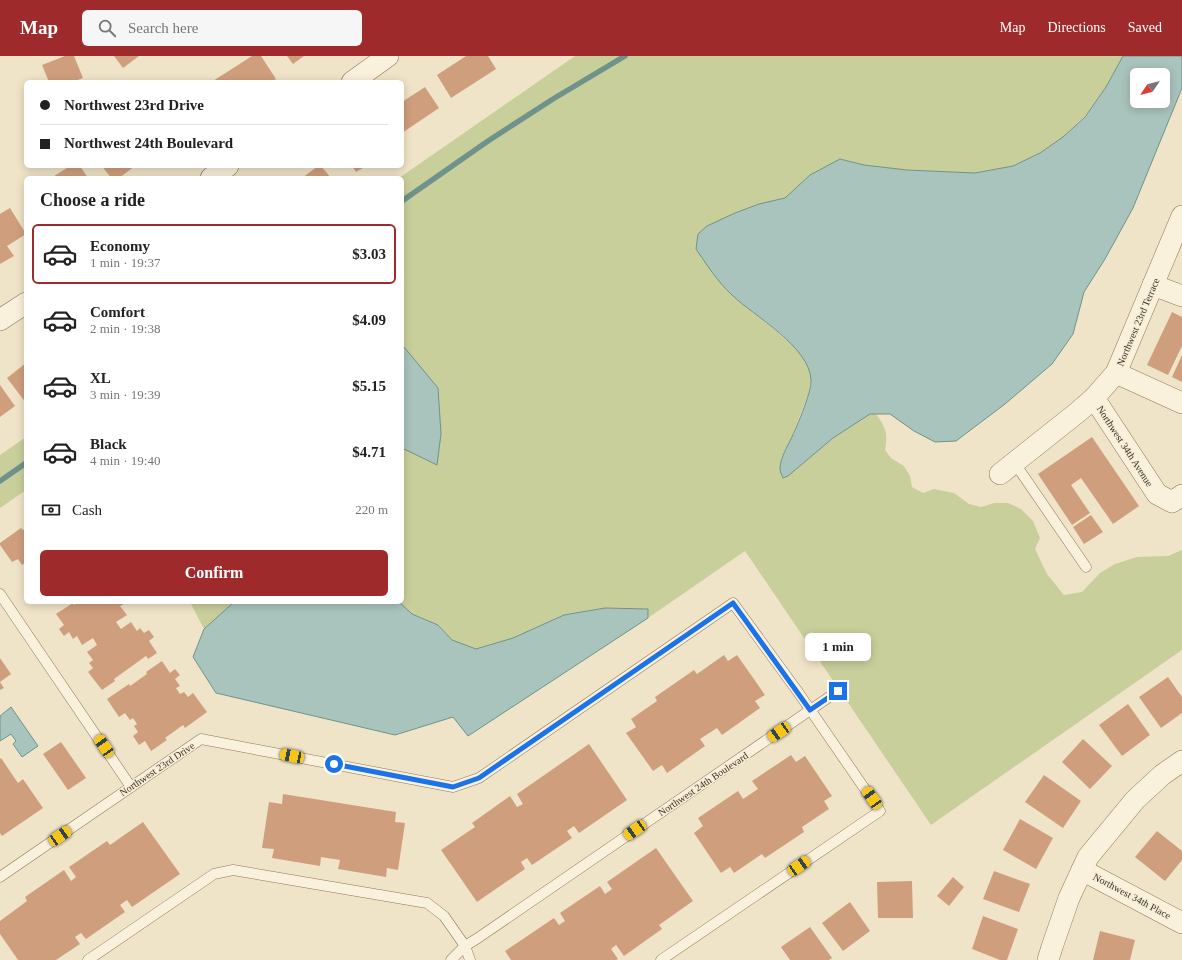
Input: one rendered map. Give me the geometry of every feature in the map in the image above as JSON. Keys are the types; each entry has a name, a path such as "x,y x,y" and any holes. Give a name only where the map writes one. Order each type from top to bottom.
{"street":[{"path":"355,80 388,56"},
{"path":"213,176 225,168"},
{"name":"Northwest 23rd Terrace","path":"1007,468 1078,412 1094,398 1116,374 1182,216"},
{"path":"1153,285 1182,296"},
{"path":"0,320 24,304"},
{"path":"1116,374 1182,403"},
{"name":"Northwest 34th Avenue","path":"1094,398 1157,494 1172,502 1182,495"},
{"path":"1048,960 1069,898 1088,857 1134,800 1162,775 1182,761"},
{"name":"Northwest 34th Place","path":"1082,870 1182,923"}],"lane":[{"path":"1007,468 1086,567"},
{"path":"0,594 131,787"},
{"name":"Northwest 23rd Drive","path":"0,877 201,739 453,787 479,778 733,603 810,710"},
{"name":"Northwest 24th Boulevard","path":"451,960 465,946 838,691"},
{"path":"661,960 880,811 810,710"},
{"path":"88,960 214,874 233,870 427,903 444,916 465,946 470,960"}],"green space":[{"path":"575,56 1123,56 1106,87 1085,116 1063,137 1040,153 1013,166 975,173 907,170 864,165 840,159 810,175 785,198 759,204 735,213 731,294 797,349 809,367 811,381 808,395 790,441 781,459 813,455 833,438 870,414 876,414 882,423 886,435 885,450 891,458 904,466 910,476 912,487 923,493 934,489 954,493 969,504 981,507 994,503 1008,503 1021,509 1033,521 1040,538 1035,549 1047,574 1064,595 1082,592 1100,573 1115,564 1137,557 1168,556 1182,550 1182,650 931,825 745,551 648,618 648,609 605,608 564,615 513,638 476,649 452,640 439,625 412,614 401,604 404,604 404,176 402,176"},
{"path":"24,438 24,491 0,508 0,455"},
{"path":"191,604 232,604 204,629"}],"water":[{"path":"1123,56 1182,56 1182,88 1133,208 1105,259 1084,292 1073,334 1052,364 1005,404 956,441 935,442 914,431 890,414 870,414 833,438 788,476 783,478 780,466 784,452 803,412 811,386 808,368 801,356 791,344 732,295 717,279 696,249 698,234 707,226 735,213 759,204 785,198 810,175 840,159 864,165 907,170 975,173 1013,166 1040,153 1063,137 1085,117 1106,87"},
{"path":"404,347 438,388 441,434 437,465 404,449"},
{"path":"232,604 401,604 412,614 438,625 452,640 476,649 513,638 564,615 605,608 648,609 648,618 468,736 453,717 395,735 216,693 193,657 204,629"},
{"path":"11,707 38,746 22,757 13,744 16,741 11,734 0,741 0,716"}],"building":[{"path":"65,56 74,56 83,78 78,80 48,80 42,65"},
{"path":"114,56 139,56 123,68"},
{"path":"252,56 261,56 276,79 275,80 215,80"},
{"path":"287,56 304,56 293,64"},
{"path":"466,56 488,56 496,69 451,98 437,75"},
{"path":"425,87 439,108 404,132 404,101"},
{"path":"67,168 81,168 87,176 54,176"},
{"path":"104,168 132,168 122,176 110,176"},
{"path":"315,168 323,168 329,176 305,176"},
{"path":"353,168 363,168 356,172"},
{"path":"10,208 24,231 24,235 7,246 14,256 0,264 0,214"},
{"path":"1172,312 1182,317 1182,346 1168,375 1147,365"},
{"path":"1182,355 1182,382 1172,377"},
{"path":"24,365 24,400 7,378"},
{"path":"0,385 15,406 0,417"},
{"path":"1092,437 1139,506 1113,524 1081,478 1071,485 1090,513 1072,525 1038,474"},
{"path":"1091,515 1103,532 1084,544 1073,527"},
{"path":"21,528 24,529 24,564 22,565 18,559 12,562 0,543"},
{"path":"71,604 124,604 120,606 127,615 116,622 121,629 131,622 137,631 140,628 144,633 149,630 154,637 149,641 157,653 148,659 146,656 114,679 115,681 102,690 88,672 93,668 89,663 93,660 87,652 97,645 93,638 82,645 77,636 73,639 69,632 64,636 59,629 64,625 56,614"},
{"path":"724,655 728,661 737,655 765,695 755,701 760,708 722,735 717,728 700,739 705,746 667,773 662,765 653,771 626,733 636,727 631,719 657,701 655,697 694,670 697,674"},
{"path":"0,658 11,674 0,682"},
{"path":"162,661 170,673 175,669 180,675 175,679 180,686 176,688 180,694 184,692 188,697 193,693 207,712 185,728 183,725 165,738 167,740 151,751 145,741 139,745 133,736 138,732 134,726 137,724 133,718 130,720 125,713 119,717 107,699 129,684 130,686"},
{"path":"1168,677 1182,697 1182,713 1161,728 1139,697"},
{"path":"0,682 4,688 0,690"},
{"path":"1128,704 1150,735 1122,756 1099,725"},
{"path":"1083,739 1112,766 1090,789 1062,762"},
{"path":"61,742 86,778 68,790 43,754"},
{"path":"589,744 627,800 579,833 574,826 567,831 572,838 532,865 527,858 521,862 525,869 477,902 441,850 475,827 472,823 510,796 517,807 523,804 517,794"},
{"path":"791,755 796,762 805,756 832,796 824,801 829,809 802,827 804,832 765,858 762,854 734,873 730,867 721,873 694,833 703,826 698,818 738,791 743,799 758,789 752,781"},
{"path":"1,758 18,783 23,779 43,808 2,836 0,833"},
{"path":"1044,775 1081,801 1063,828 1025,802"},
{"path":"283,794 396,812 395,822 405,823 398,870 387,868 386,877 338,869 340,860 321,857 320,866 272,858 274,849 262,848 269,802 282,804"},
{"path":"1020,819 1053,838 1036,869 1003,850"},
{"path":"143,822 180,874 132,907 127,900 120,905 125,912 86,939 81,933 75,937 80,944 56,960 18,960 0,934 0,921 27,901 25,897 64,870 71,881 76,877 69,867 107,841 110,845"},
{"path":"1157,831 1182,851 1182,860 1165,881 1135,857"},
{"path":"656,848 693,901 659,925 662,929 624,956 616,945 611,949 618,959 616,960 511,960 505,951 554,918 559,925 565,921 560,913 600,886 605,894 612,889 607,882"},
{"path":"994,871 1030,884 1019,912 983,899"},
{"path":"953,877 964,887 949,906 937,896"},
{"path":"912,881 913,918 878,918 877,882"},
{"path":"850,902 870,931 843,951 822,923"},
{"path":"983,916 1018,929 1007,960 1000,960 972,949"},
{"path":"810,927 832,958 829,960 790,960 781,947"},
{"path":"1100,931 1135,940 1130,960 1093,960"}],"waterway":[{"path":"404,200 488,141 553,99 625,56"},
{"path":"0,481 24,464"}],"route":[{"path":"334,764 453,787 479,778 733,603 810,710 838,691"}]}
